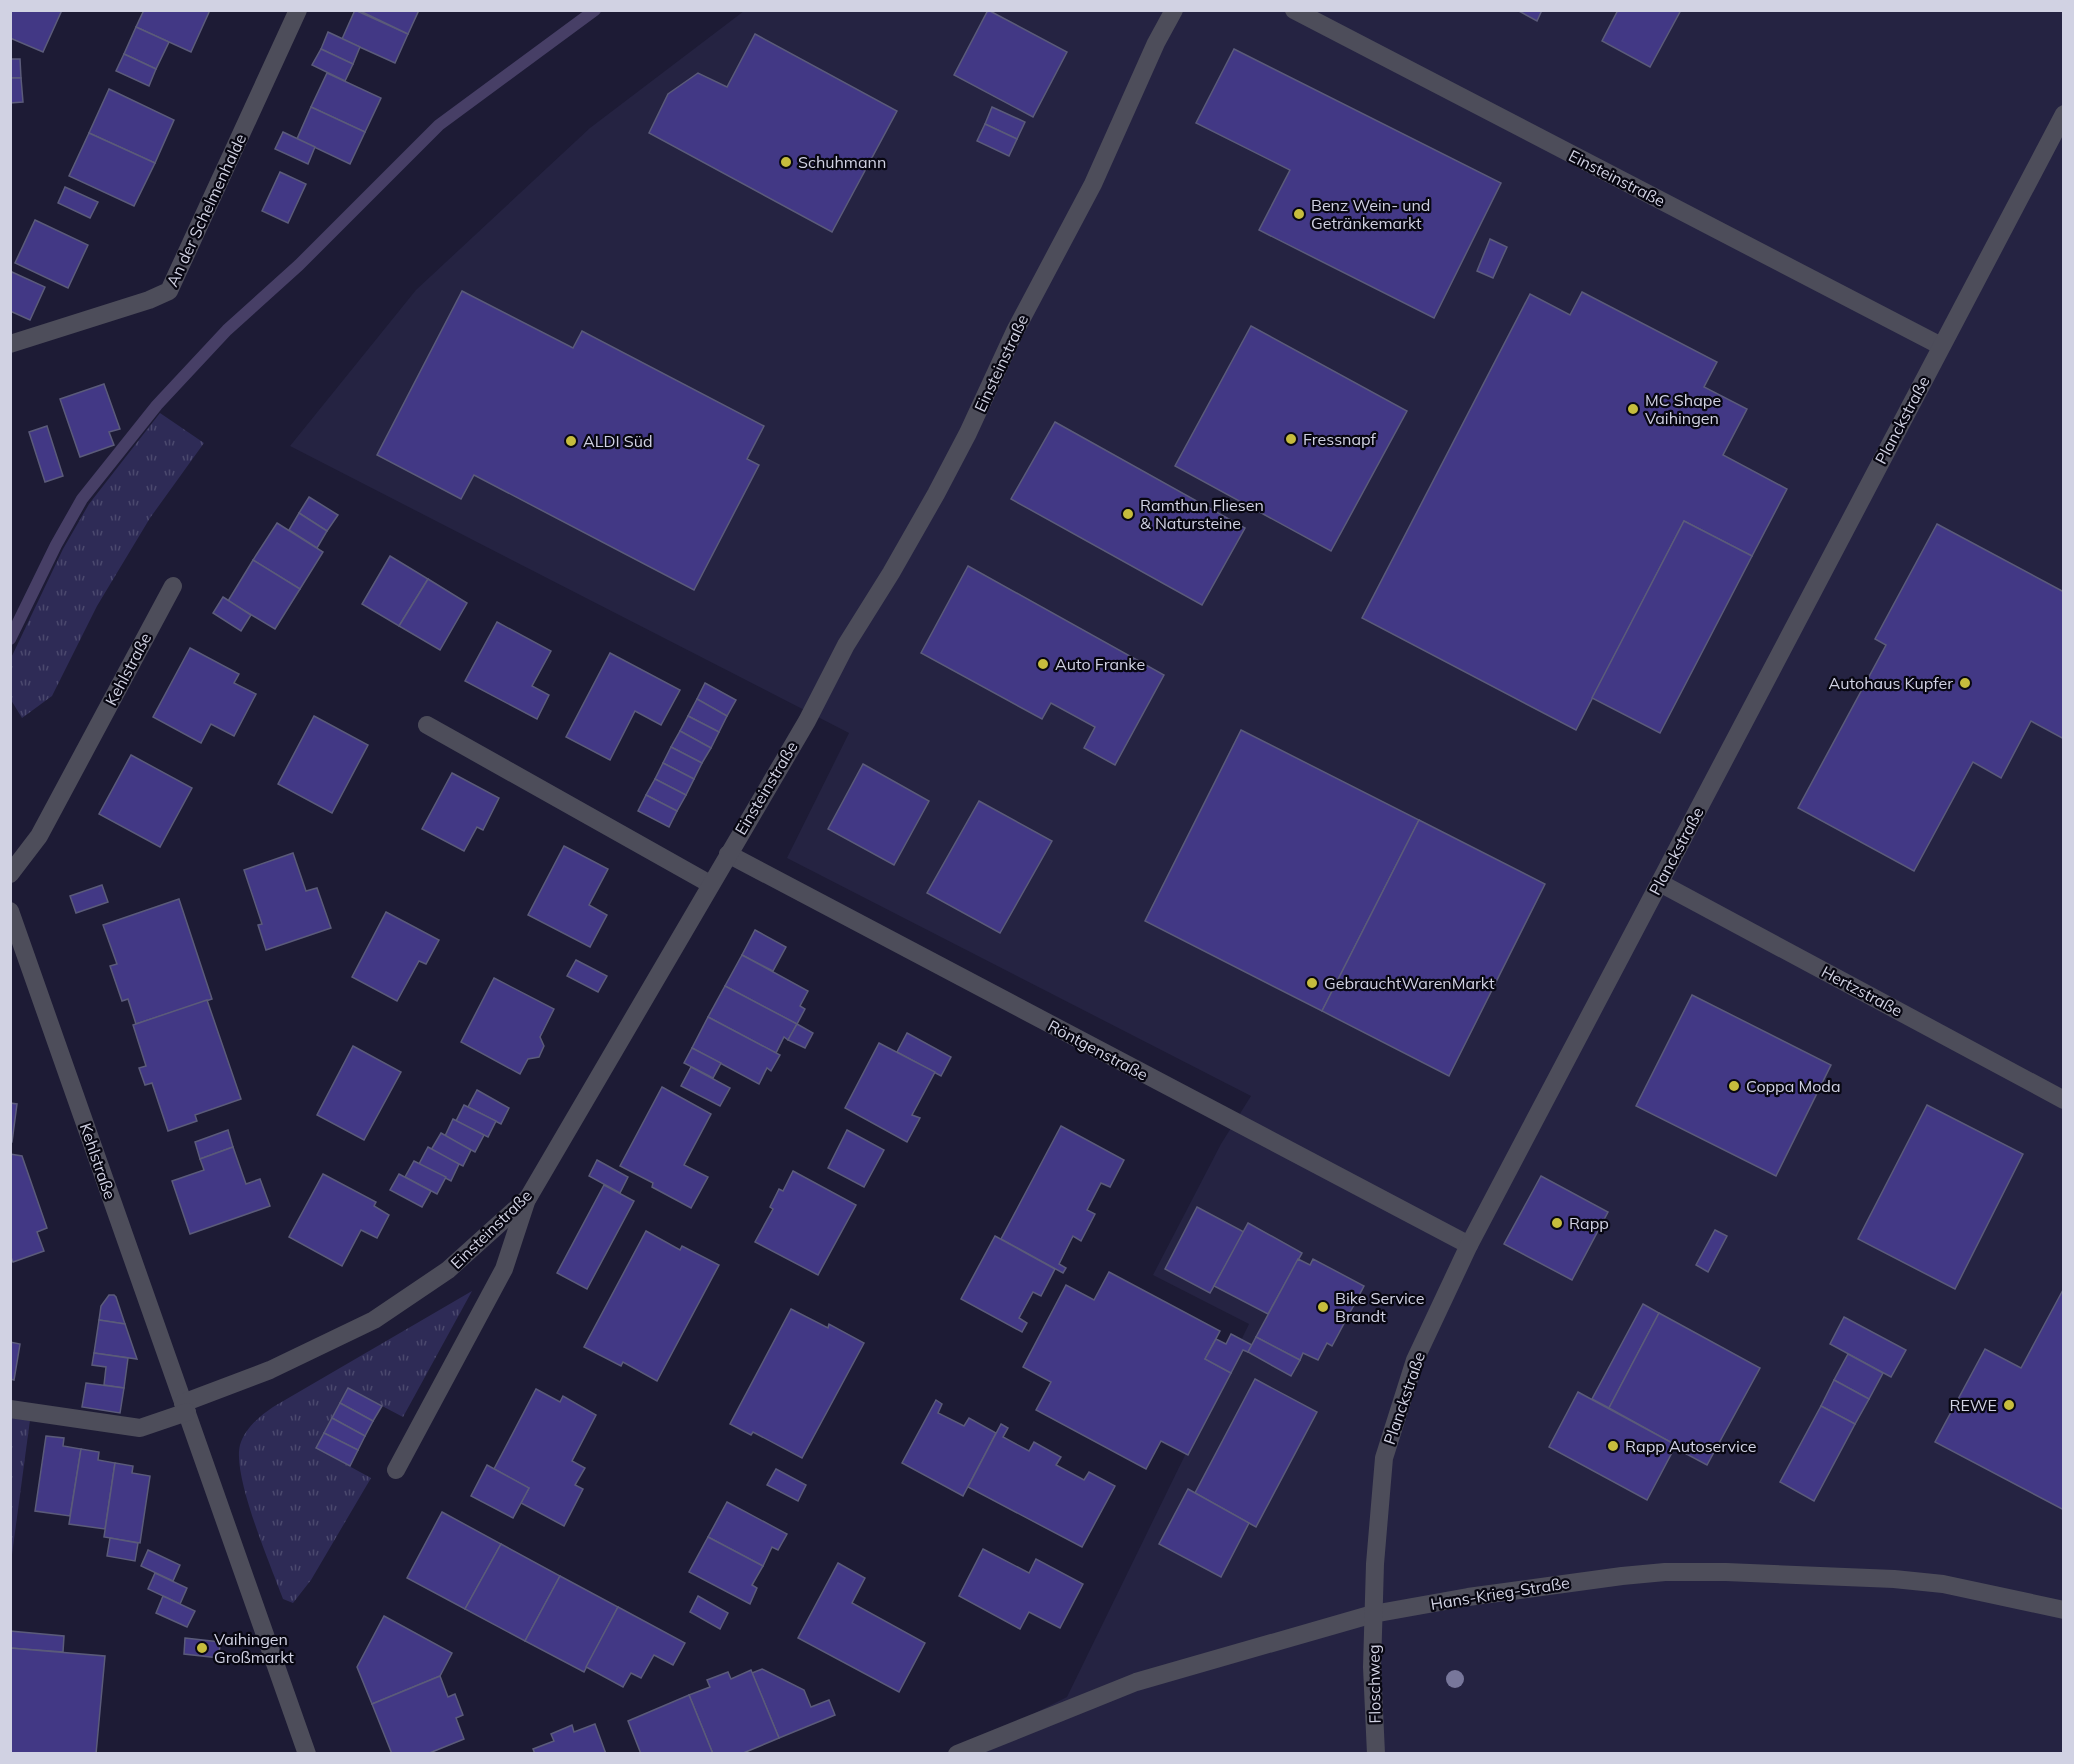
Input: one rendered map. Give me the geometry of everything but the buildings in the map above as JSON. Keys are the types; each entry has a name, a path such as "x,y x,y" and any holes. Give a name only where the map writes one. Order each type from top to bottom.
{"street":[{"name":"An der Schelmenhalde","path":"10,344 149,300 169,291 298,10"},
{"name":"Einsteinstraße","path":"185,1407 270,1370 374,1320 448,1270 528,1198 807,721 846,645 936,494 968,433 1015,331 1093,184 1156,43 1174,10"},
{"name":"Einsteinstraße","path":"1294,10 1941,346"},
{"name":"Planckstraße","path":"1373,1614 1384,1458 1415,1360 1469,1245 2064,114"},
{"name":"Kehlstraße","path":"10,874 39,836 173,586"},
{"path":"427,725 710,885"},
{"name":"Röntgenstraße","path":"728,854 1469,1245"},
{"name":"Hertzstraße","path":"1660,883 2064,1100"},
{"name":"Kehlstraße","path":"10,911 306,1754"},
{"path":"396,1470 504,1269 528,1198"},
{"path":"10,1410 140,1428 185,1407"},
{"name":"Hans-Krieg-Straße","path":"957,1754 1136,1682 1373,1614 1468,1597 1622,1576 1665,1572 1726,1572 1894,1579 1943,1584 2064,1610"},
{"name":"Floschweg","path":"1373,1614 1372,1666 1376,1754"}],"shaded area":[{"path":"744,11 2063,11 2063,1753 955,1753 1067,1697 1249,1324 1153,1275 1221,1144 1251,1096 787,858 849,733 290,446 416,290 590,128"}],"green space":[{"path":"160,413 204,443 150,518 97,606 52,696 22,718 11,700 11,658 63,549 89,504"},
{"path":"472,1291 403,1417 348,1388 316,1448 371,1478 311,1580 293,1603 283,1599 254,1521 242,1478 239,1459 240,1445 245,1433 258,1418 273,1407"},
{"path":"11,1417 30,1420 11,1562"}],"waterway":[{"path":"10,639 56,545 82,499 157,405 227,330 299,265 439,125 595,10"}],"place":[{"name":"Schuhmann","path":"786,162"},
{"name":"Benz Wein- und Getränkemarkt","path":"1299,214"},
{"name":"MC Shape Vaihingen","path":"1633,409"},
{"name":"Fressnapf","path":"1291,439"},
{"name":"ALDI Süd","path":"571,441"},
{"name":"Ramthun Fliesen & Natursteine","path":"1128,514"},
{"name":"Auto Franke","path":"1043,664"},
{"name":"Autohaus Kupfer","path":"1965,683"},
{"name":"GebrauchtWarenMarkt","path":"1312,983"},
{"name":"Coppa Moda","path":"1734,1086"},
{"name":"Rapp","path":"1557,1223"},
{"name":"Bike Service Brandt","path":"1323,1307"},
{"name":"REWE","path":"2009,1405"},
{"name":"Rapp Autoservice","path":"1613,1446"},
{"name":"Vaihingen Großmarkt","path":"202,1648"}]}
